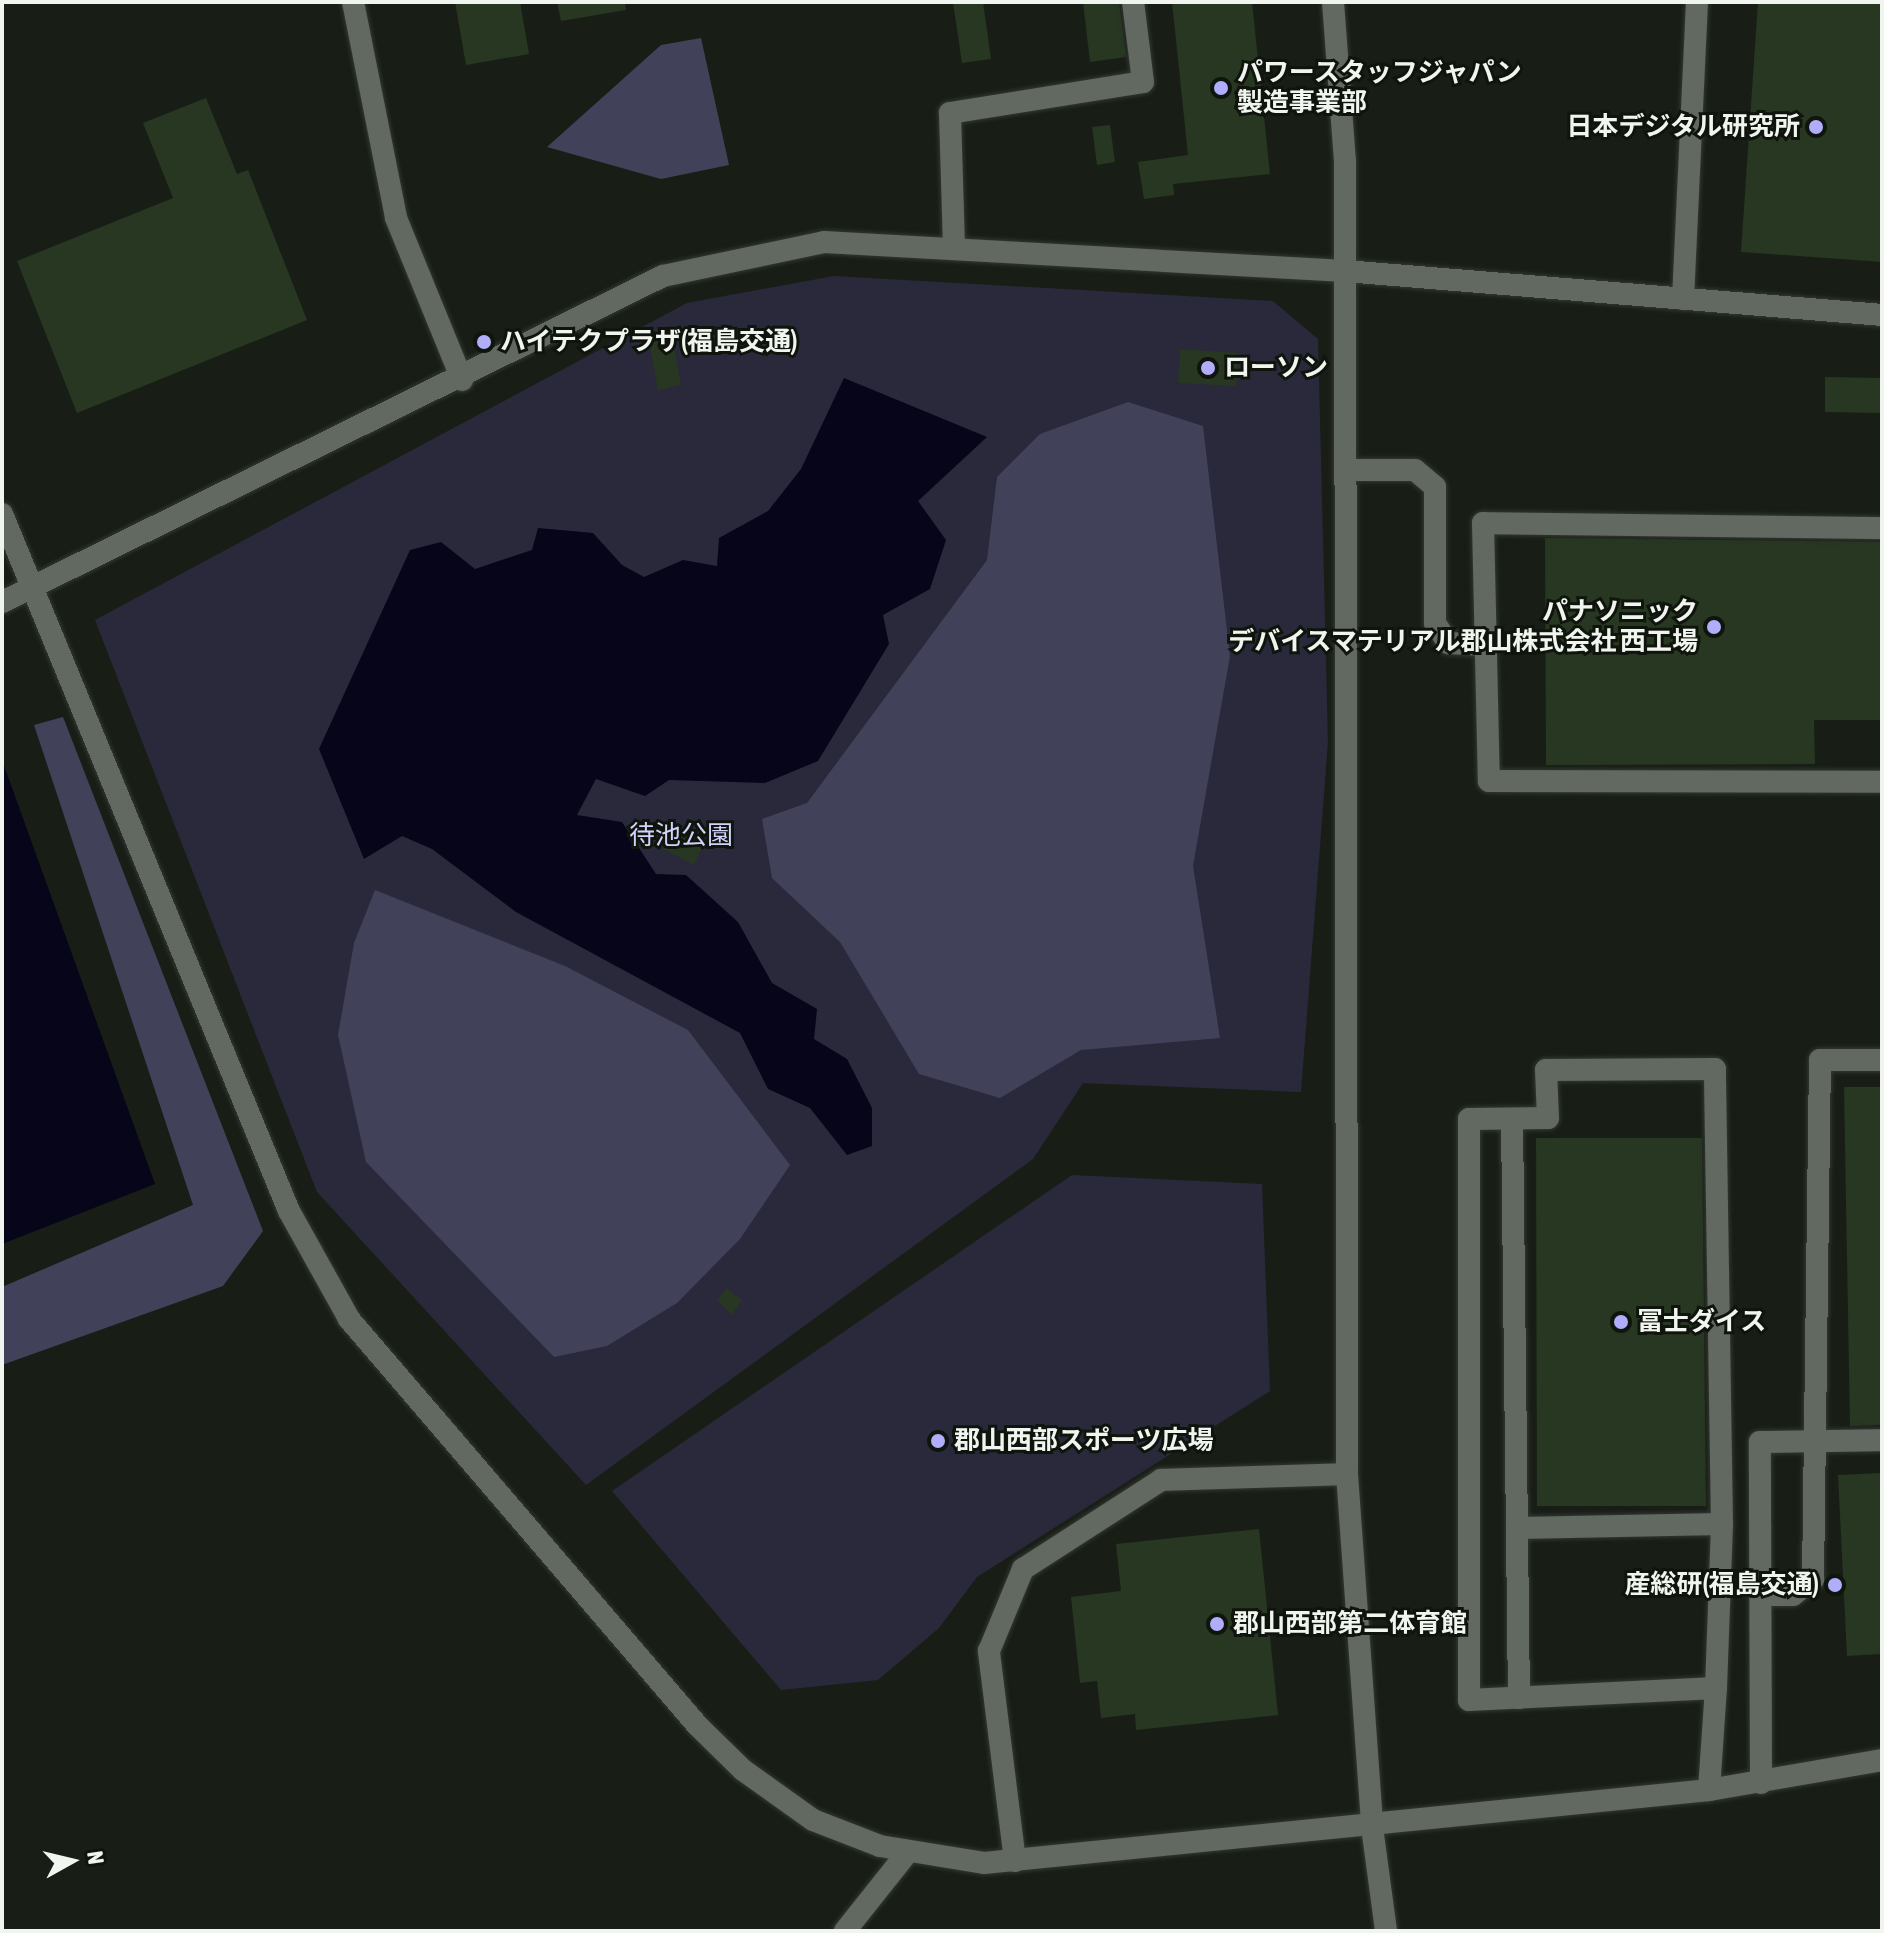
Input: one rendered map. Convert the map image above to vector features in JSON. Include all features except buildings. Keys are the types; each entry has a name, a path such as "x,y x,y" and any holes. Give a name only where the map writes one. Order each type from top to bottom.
{"street":[{"path":"353,2 396,218 462,380"},
{"path":"954,248 950,113 1143,82 1133,2"},
{"path":"1333,2 1345,271 1347,1474 1372,1827 1386,1931"},
{"path":"1683,299 1697,2"},
{"path":"2,602 462,380 663,276 718,261 824,242 1345,271 1882,315"},
{"path":"1346,470 1415,470 1435,487 1435,623 1448,643 1486,645"},
{"path":"2,514 289,1211 349,1319 698,1726 743,1770 813,1820 907,1853 954,1862 1015,1861 1372,1827 1709,1790 1882,1760"},
{"path":"1882,528 1483,523 1489,781 1882,782"},
{"path":"1761,1595 1793,1595 1813,1579 1811,1441 1820,1060 1882,1060"},
{"path":"1709,1790 1716,1688 1722,1524 1715,1069 1546,1070 1548,1118 1469,1119 1469,1700 1716,1688"},
{"path":"1512,1119 1519,1698"},
{"path":"1761,1783 1760,1442 1882,1440"},
{"path":"1015,1861 989,1651 1023,1569 1161,1480 1347,1474"},
{"path":"1517,1528 1722,1524"},
{"path":"845,1931 907,1853"}],"green space":[{"name":"待池公園","path":"834,276 1273,301 1318,339 1328,742 1301,1092 1083,1083 1033,1159 586,1485 317,1192 95,620 687,303"},
{"name":"郡山西部スポーツ広場","path":"1072,1175 1262,1184 1270,1391 977,1577 939,1628 878,1680 781,1690 612,1491"}],"shaded area":[{"path":"701,38 729,165 661,179 547,147 661,45"},
{"path":"844,378 987,437 918,501 946,540 930,589 883,615 889,644 818,761 765,783 669,780 645,796 596,779 577,815 622,822 656,874 686,875 738,922 772,983 817,1009 814,1039 847,1059 872,1108 872,1146 847,1155 810,1108 768,1089 740,1033 516,912 432,849 402,836 364,859 319,749 410,550 441,542 475,569 532,550 538,528 593,533 622,565 644,577 683,560 717,566 719,538 768,511 801,469"},
{"path":"1128,402 1203,426 1230,656 1193,866 1220,1038 1081,1050 1000,1098 919,1074 840,942 772,878 762,819 807,803 987,560 997,477 1040,434"},
{"path":"63,717 263,1231 223,1286 2,1365 2,1287 193,1205 34,725"},
{"path":"2,760 155,1184 2,1244"},
{"path":"375,890 565,966 688,1030 790,1165 740,1239 677,1303 607,1346 554,1357 366,1162 338,1035 354,943"}],"place":[{"name":"パワースタッフジャパン 製造事業部","path":"1221,88"},
{"name":"日本デジタル研究所","path":"1816,127"},
{"name":"ハイテクプラザ(福島交通)","path":"484,342"},
{"name":"ローソン","path":"1208,368"},
{"name":"パナソニック デバイスマテリアル郡山株式会社 西工場","path":"1714,627"},
{"name":"冨士ダイス","path":"1621,1322"},
{"name":"郡山西部スポーツ広場","path":"938,1441"},
{"name":"産総研(福島交通)","path":"1835,1585"},
{"name":"郡山西部第二体育館","path":"1217,1624"}]}
